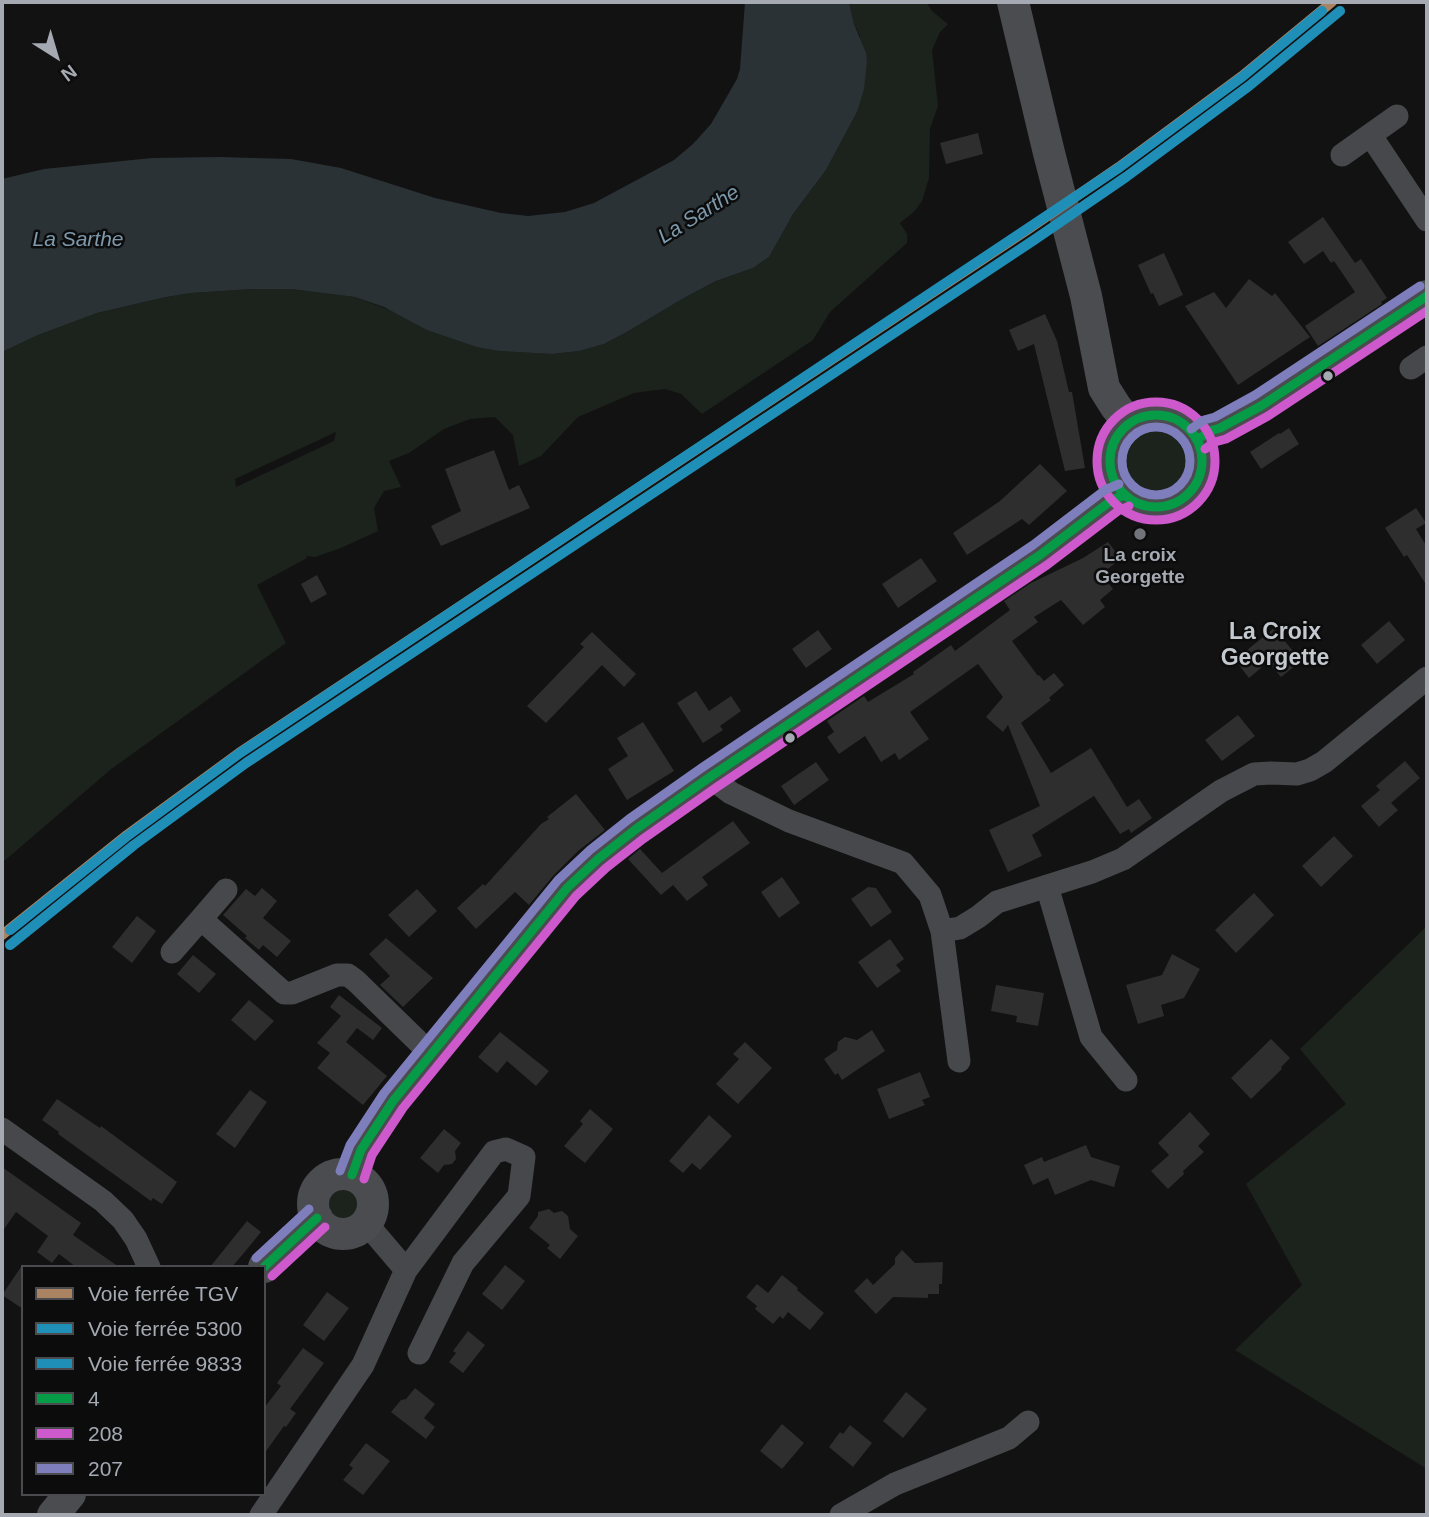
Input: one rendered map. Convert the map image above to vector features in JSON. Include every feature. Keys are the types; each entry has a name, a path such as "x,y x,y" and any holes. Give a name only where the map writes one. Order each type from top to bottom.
{"main road":[{"path":"1013,2 1086,296 1104,388 1129,423"},
{"path":"1198,439 1261,406 1427,296"},
{"path":"1159,414 1188,426 1198,439 1202,467 1198,481 1190,493 1178,502 1150,508 1124,495 1115,484 1109,458 1112,444 1119,432 1129,423 1143,416 1159,414"},
{"path":"352,1175 361,1150 393,1101 568,888 598,859 710,777 1041,555 1112,500 1124,495"},
{"path":"352,1175 368,1187 372,1195 371,1215 366,1223 350,1233 331,1231 317,1218 314,1198 317,1189 333,1176 352,1175"},
{"path":"266,1265 317,1218"},
{"path":"53,1515 68,1496"}],"street":[{"path":"1342,156 1397,116"},
{"path":"1371,136 1427,220"},
{"path":"942,931 960,928 997,902 1092,872 1123,859 1222,792 1254,774 1297,774 1310,770 1324,762 1427,678"},
{"path":"710,777 731,793 789,821 903,863 930,895 942,931 959,1061"},
{"path":"1048,886 1090,1037 1126,1080"},
{"path":"172,952 226,890"},
{"path":"201,919 284,993 292,993 337,975 348,975 431,1054"},
{"path":"2,1129 103,1201 123,1220 136,1239 148,1265"},
{"path":"261,1515 363,1365 406,1270 494,1152 506,1149 524,1157 519,1196 463,1264 419,1353"},
{"path":"366,1223 406,1270"},
{"path":"841,1515 895,1485 1009,1438 1028,1422"}],"shaded area":[{"path":"849,2 926,2 932,11 948,24 940,32 932,50 938,106 930,129 929,178 922,201 915,211 900,223 907,234 907,243 830,312 813,340 702,414 681,394 665,389 634,393 578,417 541,456 519,466 513,435 495,417 470,419 444,429 409,453 389,461 401,487 384,491 374,508 378,531 341,548 315,557 306,556 307,558 257,585 286,643 110,770 2,863 2,352 97,313 191,293 252,289 291,289 355,297 499,351 553,354 604,344 716,281 753,268 769,257 793,214 826,170 857,112 860,36","holes":["336,432 334,441 236,487 235,479"]},
{"path":"1149,423 1163,423 1177,429 1188,440 1194,461 1191,476 1183,488 1163,499 1149,499 1135,493 1124,482 1118,468 1118,454 1124,440 1135,429"},
{"path":"1427,926 1427,1469 1235,1350 1302,1285 1246,1184 1346,1104 1300,1049"},
{"path":"344,1189 355,1194 360,1205 355,1216 344,1221 333,1216 328,1205 333,1194"}],"water":[{"name":"La Sarthe","path":"745,2 849,2 867,61 864,89 857,112 826,170 793,214 769,257 753,268 716,281 604,344 579,351 552,354 499,351 477,347 427,330 384,307 355,297 291,289 252,289 191,293 97,313 2,352 2,179 44,169 152,158 291,159 341,168 435,198 501,213 528,216 565,212 594,203 674,160 711,124 740,69"}],"building":[{"path":"978,133 983,154 946,164 940,143"},
{"path":"1323,217 1355,263 1361,259 1387,298 1318,346 1305,326 1355,292 1334,261 1331,263 1323,251 1304,264 1288,242"},
{"path":"1164,253 1183,295 1159,306 1138,265"},
{"path":"1249,279 1272,296 1275,293 1310,337 1238,385 1185,306 1214,292 1226,308"},
{"path":"1045,314 1057,341 1069,392 1072,392 1085,468 1065,471 1034,344 1018,351 1009,330"},
{"path":"1289,428 1299,444 1261,469 1250,452"},
{"path":"494,450 509,490 519,485 530,508 441,546 431,526 461,511 445,469"},
{"path":"1040,464 1067,491 1029,525 1022,519 967,555 953,533 1000,501"},
{"path":"1416,508 1426,523 1416,529 1427,547 1427,586 1385,528"},
{"path":"1108,542 1121,559 1101,574 1113,589 1100,600 1105,607 1083,625 1061,600 1034,617 1038,622 1012,641 1038,676 1044,681 1054,673 1064,685 1049,698 1051,700 1021,723 1051,773 1091,748 1127,807 1139,799 1152,818 1131,833 1129,829 1120,834 1094,796 1032,835 1042,856 1008,872 989,830 1040,806 1008,725 1003,732 986,717 1003,697 978,664 910,712 929,739 899,760 895,753 881,762 865,736 839,754 827,737 834,732 827,721 864,696 868,702 914,674 913,672 951,645 955,651 1010,610 1004,601 1031,583 1083,558"},
{"path":"921,558 937,581 898,608 882,584"},
{"path":"317,575 327,594 311,603 301,584"},
{"path":"1389,621 1405,640 1377,664 1361,645"},
{"path":"1274,628 1301,661 1281,677 1268,662 1249,678 1235,660"},
{"path":"818,630 832,649 806,668 792,649"},
{"path":"592,632 636,674 624,687 602,665 546,723 527,706 584,647 580,644"},
{"path":"696,691 709,711 731,696 741,711 720,726 723,730 703,743 677,703"},
{"path":"1238,715 1255,736 1222,761 1205,740"},
{"path":"643,722 674,771 627,800 608,769 628,756 617,738"},
{"path":"1405,761 1420,778 1391,803 1398,810 1379,827 1361,806 1380,790 1376,786"},
{"path":"816,762 829,780 794,805 781,786"},
{"path":"576,794 605,830 578,851 529,905 515,892 476,929 457,908 483,884 485,886 541,824 549,819 547,817"},
{"path":"733,821 750,843 702,877 708,885 687,901 673,885 661,895 628,859 640,849 662,873"},
{"path":"1334,836 1353,856 1321,887 1302,866"},
{"path":"782,877 800,903 779,918 761,892"},
{"path":"868,887 876,888 892,912 871,927 851,899"},
{"path":"262,888 277,901 263,918 291,941 277,957 263,945 259,950 223,915 246,889 255,896"},
{"path":"417,889 437,911 409,937 388,915"},
{"path":"1254,893 1274,915 1236,953 1215,930"},
{"path":"137,916 156,931 132,963 112,947"},
{"path":"386,938 433,978 403,1007 380,985 390,976 369,954"},
{"path":"890,939 904,959 896,965 901,971 877,988 858,962"},
{"path":"1172,954 1200,969 1184,998 1161,1005 1164,1016 1138,1024 1126,985 1162,975"},
{"path":"193,955 216,974 199,993 177,974"},
{"path":"996,985 1044,993 1038,1026 1016,1022 1017,1016 991,1011"},
{"path":"339,995 382,1028 373,1040 357,1028 346,1042 387,1076 363,1105 317,1068 330,1053 317,1043 341,1016 330,1007"},
{"path":"249,1000 274,1021 255,1041 231,1020"},
{"path":"872,1030 885,1051 842,1080 824,1059 837,1050 838,1042 845,1037 857,1040"},
{"path":"500,1032 549,1071 536,1086 507,1061 497,1073 478,1057"},
{"path":"1271,1039 1290,1058 1251,1099 1231,1078"},
{"path":"745,1042 772,1068 738,1104 716,1084 739,1059 733,1054"},
{"path":"920,1072 930,1097 922,1100 925,1105 889,1119 877,1089"},
{"path":"250,1090 267,1102 235,1148 216,1134"},
{"path":"57,1099 100,1128 101,1126 177,1182 162,1204 153,1198 151,1201 42,1120"},
{"path":"590,1109 613,1129 585,1163 564,1146 583,1124 580,1121"},
{"path":"1190,1112 1210,1134 1198,1146 1204,1152 1168,1189 1151,1171 1169,1155 1158,1143"},
{"path":"709,1115 732,1136 700,1170 692,1163 683,1173 669,1161"},
{"path":"444,1129 461,1143 455,1151 456,1159 452,1164 444,1165 438,1173 420,1158"},
{"path":"1086,1145 1091,1157 1120,1166 1114,1187 1091,1180 1055,1195 1048,1178 1033,1185 1024,1165 1042,1157 1044,1162"},
{"path":"2,1167 81,1223 73,1235 116,1265 73,1265 59,1254 52,1263 37,1252 48,1236 16,1212 2,1232"},
{"path":"549,1209 554,1213 562,1211 568,1216 570,1229 578,1236 560,1259 547,1248 550,1245 529,1228 538,1212"},
{"path":"247,1221 261,1232 234,1265 212,1265"},
{"path":"902,1250 915,1263 943,1262 939,1294 928,1294 928,1298 893,1297 876,1314 854,1291 867,1278 873,1285 895,1264 895,1258"},
{"path":"505,1265 525,1281 502,1310 482,1294"},
{"path":"21,1267 21,1308 2,1295"},
{"path":"782,1275 824,1313 810,1330 788,1312 783,1319 780,1316 773,1324 755,1309 757,1306 746,1297 757,1284 768,1293"},
{"path":"327,1292 349,1308 324,1341 303,1325"},
{"path":"468,1331 485,1345 463,1373 449,1362 456,1353 453,1351"},
{"path":"303,1348 324,1363 290,1409 296,1413 266,1451 266,1405 281,1386 277,1383"},
{"path":"415,1388 435,1404 424,1418 435,1427 426,1439 391,1412"},
{"path":"906,1392 927,1409 903,1438 883,1421"},
{"path":"782,1424 804,1443 782,1469 760,1451"},
{"path":"850,1425 872,1443 853,1467 829,1447 840,1432 843,1434"},
{"path":"366,1443 390,1461 363,1495 343,1480 353,1468 349,1465"}],"rail line":[{"name":"TGV","path":"2,935 127,835 239,753 1119,167 1242,76 1332,2"},
{"name":"9833","path":"10,930 126,837 240,753 1120,167 1242,77 1322,11"},
{"name":"5300","path":"10,945 134,845 246,763 1126,177 1249,86 1340,11"}],"transit line":[{"name":"207","path":"1191,429 1255,395 1420,286"},
{"name":"4","path":"1198,439 1261,406 1427,296"},
{"name":"208","path":"1205,449 1268,416 1427,311"},
{"name":"208","path":"1156,402 1178,407 1198,419 1210,439 1215,461 1210,483 1198,503 1178,515 1156,520 1134,515 1114,503 1102,483 1097,461 1102,439 1114,419 1134,407 1156,402"},
{"name":"4","path":"1147,415 1165,415 1182,422 1195,435 1202,452 1202,461 1202,470 1195,487 1182,500 1165,507 1147,507 1130,500 1117,487 1110,470 1110,452 1117,435 1130,422 1147,415"},
{"name":"207","path":"1156,427 1169,429 1180,437 1188,448 1190,461 1188,474 1180,485 1169,493 1156,495 1143,493 1132,485 1124,474 1122,461 1124,448 1132,437 1143,429 1156,427"},
{"name":"207","path":"340,1171 350,1145 384,1093 558,880 590,850 703,767 1033,545 1105,490 1119,484"},
{"name":"4","path":"352,1175 361,1150 393,1101 567,888 598,859 710,777 1040,555 1112,500 1124,495"},
{"name":"208","path":"364,1179 372,1155 403,1108 576,896 606,868 717,787 1047,565 1118,511 1129,506"},
{"name":"207","path":"256,1258 309,1209"},
{"name":"4","path":"266,1265 317,1218"},
{"name":"208","path":"272,1276 325,1227"}],"place":[{"name":"La croix Georgette","path":"1140,534"}],"district":[{"name":"La Croix Georgette","path":"1275,646"}]}
